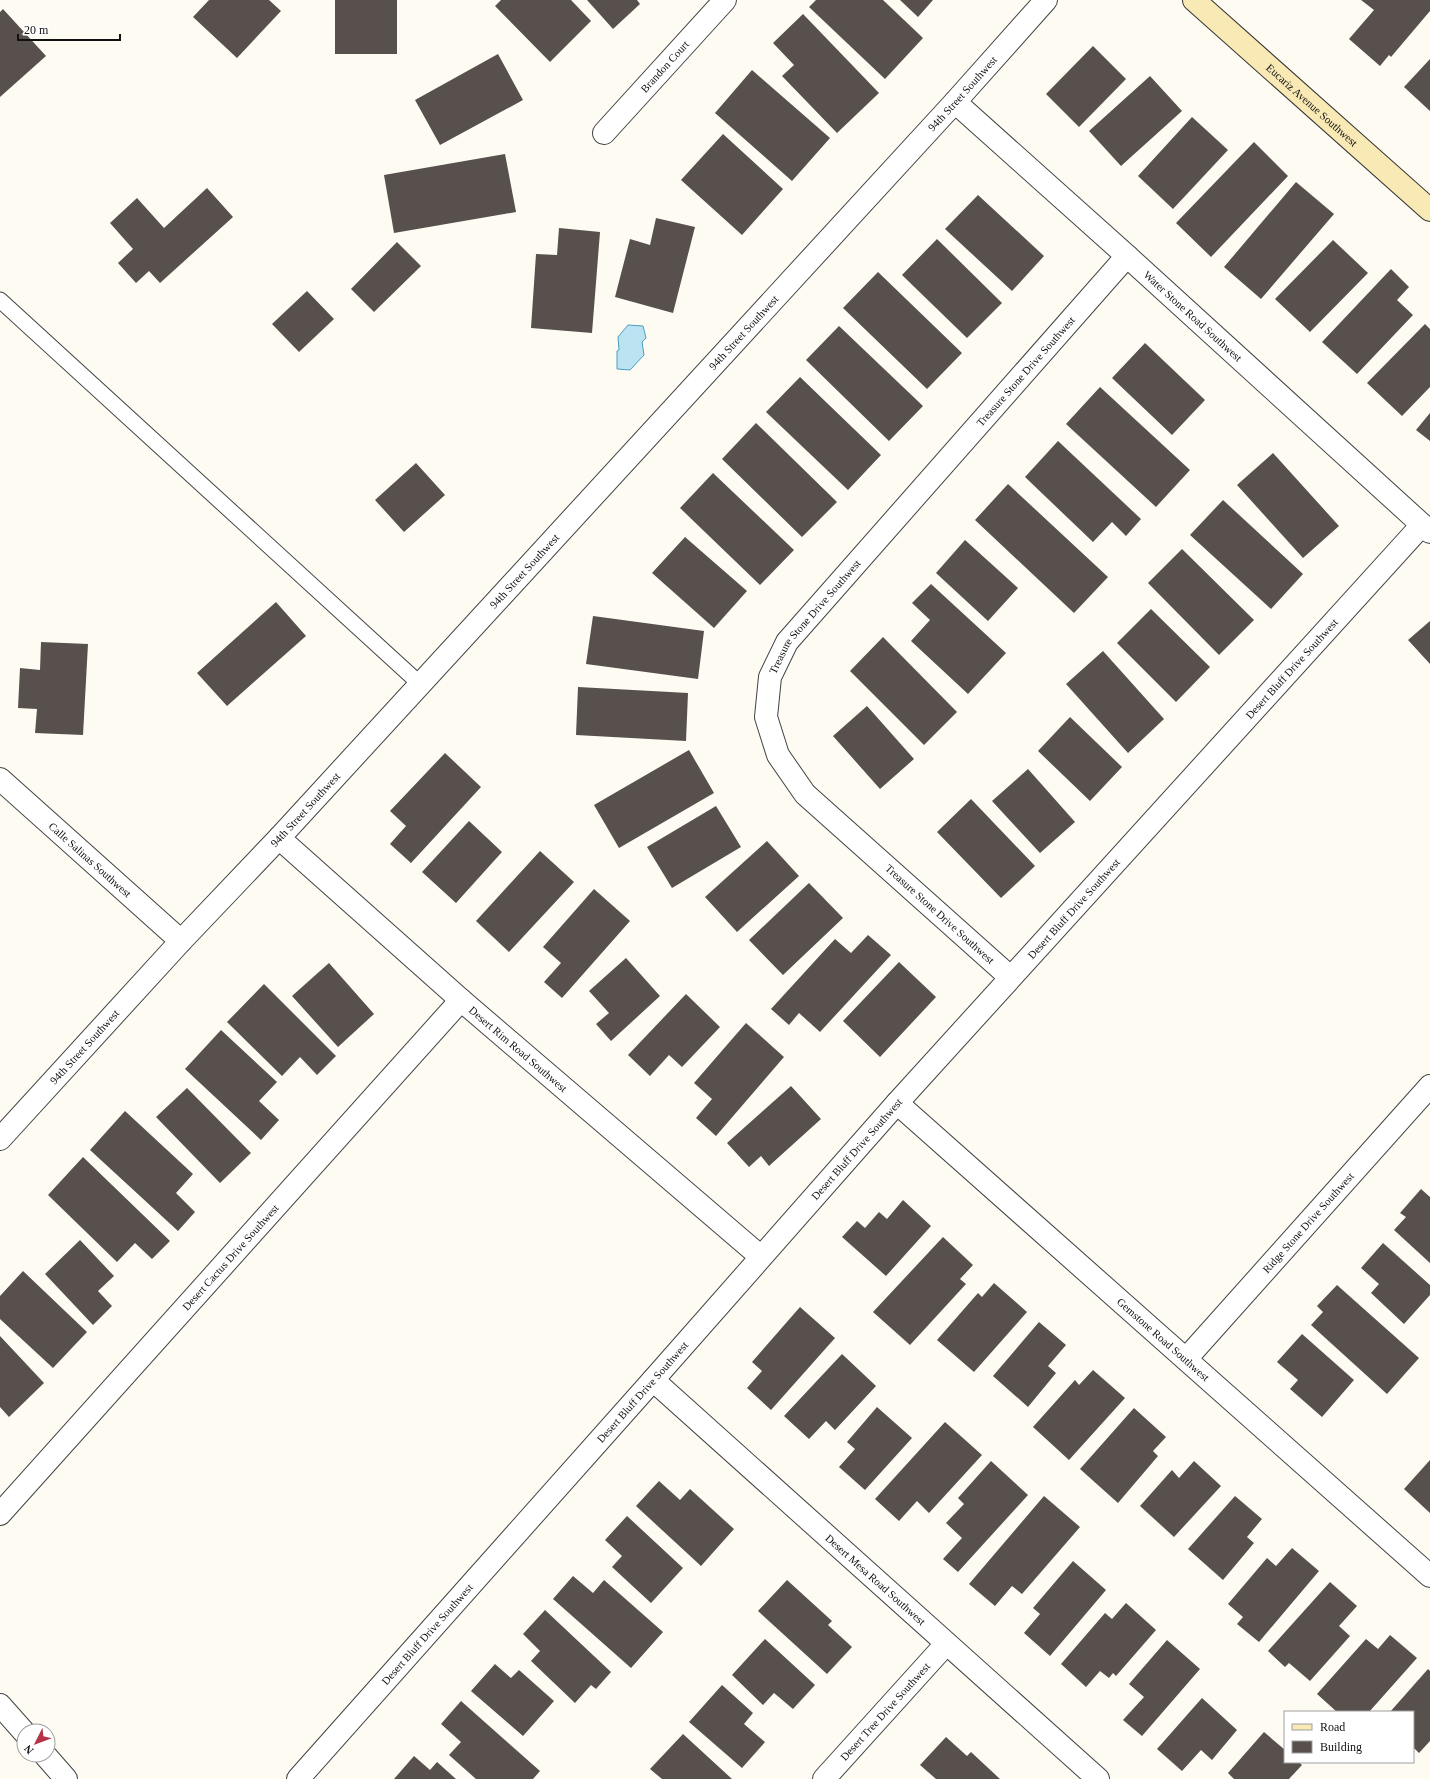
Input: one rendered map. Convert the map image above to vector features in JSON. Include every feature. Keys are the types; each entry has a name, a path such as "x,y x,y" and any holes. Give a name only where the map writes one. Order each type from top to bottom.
{"street":[{"name":"Brandon Court","path":"604,133 725,0"},
{"name":"94th Street Southwest","path":"0,1140 181,941 279,838 955,102 1046,0"},
{"name":"Eucariz Avenue Southwest","path":"1194,0 1430,210"},
{"name":"Water Stone Road Southwest","path":"955,102 1426,528"},
{"name":"Treasure Stone Drive Southwest","path":"1010,977 805,794 778,755 766,716 770,677 787,642 1127,256"},
{"name":"Desert Bluff Drive Southwest","path":"298,1779 1010,977 1426,528"},
{"name":"Calle Salinas Southwest","path":"0,779 181,941"},
{"name":"Desert Rim Road Southwest","path":"279,838 461,1000 761,1257"},
{"name":"Desert Cactus Drive Southwest","path":"0,1514 461,1000"},
{"name":"Ridge Stone Drive Southwest","path":"1186,1359 1430,1086"},
{"name":"Gemstone Road Southwest","path":"897,1103 1430,1576"},
{"name":"Desert Mesa Road Southwest","path":"653,1380 1098,1779"},
{"name":"Desert Tree Drive Southwest","path":"824,1779 946,1644"},
{"path":"0,1705 16,1723"},
{"path":"52,1763 66,1779"}],"lane":[{"path":"0,300 420,684"}],"water":[{"path":"628,325 643,326 646,338 642,342 644,355 630,370 617,369 617,351 619,350 618,337"}],"building":[{"path":"209,0 269,0 281,11 237,58 193,17"},
{"path":"335,0 397,0 397,54 335,54"},
{"path":"501,0 571,0 591,21 550,62 495,6"},
{"path":"587,0 637,0 640,4 613,29"},
{"path":"816,0 883,0 923,38 885,79 809,7"},
{"path":"900,0 933,0 918,17"},
{"path":"1361,0 1430,0 1430,11 1391,57 1389,55 1380,66 1349,39 1374,10"},
{"path":"3,9 46,56 0,97 0,12"},
{"path":"803,14 879,93 837,133 782,76 794,65 773,43"},
{"path":"1093,46 1126,79 1079,127 1046,94"},
{"path":"498,54 523,100 440,145 415,100"},
{"path":"1430,59 1430,111 1404,87"},
{"path":"752,70 830,138 792,181 715,113"},
{"path":"1150,76 1182,111 1121,166 1089,131"},
{"path":"1192,117 1228,150 1173,209 1138,176"},
{"path":"723,134 783,189 742,235 681,180"},
{"path":"1254,142 1288,176 1211,257 1176,223"},
{"path":"505,154 516,212 394,233 384,175"},
{"path":"1296,182 1334,214 1261,299 1224,267"},
{"path":"207,188 233,217 160,283 149,271 136,283 118,263 133,249 110,223 137,198 164,228"},
{"path":"978,195 1044,256 1012,291 945,229"},
{"path":"656,218 695,227 673,313 615,297 630,239 650,245"},
{"path":"559,228 600,232 592,333 531,328 536,254 557,255"},
{"path":"937,239 1002,303 967,338 902,275"},
{"path":"1333,240 1368,273 1310,332 1275,299"},
{"path":"397,242 421,266 374,312 351,289"},
{"path":"1391,269 1409,287 1397,300 1413,315 1357,374 1322,342"},
{"path":"878,272 962,353 927,389 843,308"},
{"path":"307,291 334,319 299,352 272,324"},
{"path":"1425,324 1430,329 1430,387 1402,416 1367,383"},
{"path":"839,326 923,406 889,441 806,360"},
{"path":"1145,343 1205,400 1172,435 1112,378"},
{"path":"800,377 881,455 848,490 766,412"},
{"path":"1100,387 1190,470 1156,507 1066,424"},
{"path":"1430,413 1430,441 1416,430"},
{"path":"756,423 837,502 802,537 722,459"},
{"path":"1058,441 1141,519 1126,536 1112,522 1093,542 1025,477"},
{"path":"1273,453 1339,526 1303,558 1237,485"},
{"path":"416,463 445,495 404,532 375,500"},
{"path":"713,473 794,550 760,585 680,508"},
{"path":"1008,484 1108,577 1074,613 975,520"},
{"path":"1223,500 1303,574 1271,609 1190,535"},
{"path":"685,537 747,591 714,628 652,573"},
{"path":"965,540 1018,588 988,621 936,573"},
{"path":"1182,549 1254,620 1219,655 1148,583"},
{"path":"931,584 1006,653 968,694 911,641 930,620 912,603"},
{"path":"276,602 306,636 227,706 197,673"},
{"path":"1151,609 1210,667 1176,702 1117,643"},
{"path":"593,616 704,631 698,679 586,664"},
{"path":"1430,621 1430,664 1408,640"},
{"path":"883,637 957,712 924,745 850,671"},
{"path":"41,642 88,644 83,735 35,733 37,709 18,708 20,668 40,670"},
{"path":"1103,651 1164,719 1128,753 1066,684"},
{"path":"578,687 688,693 686,741 576,735"},
{"path":"867,706 914,759 880,789 833,736"},
{"path":"1070,717 1122,767 1090,801 1038,751"},
{"path":"689,750 714,793 619,848 594,805"},
{"path":"445,753 481,787 411,863 390,844 406,826 390,811"},
{"path":"1028,769 1075,822 1040,853 992,801"},
{"path":"971,799 1035,866 1001,898 937,832"},
{"path":"716,806 741,847 672,888 647,847"},
{"path":"469,821 502,852 456,903 422,872"},
{"path":"767,841 799,876 737,932 705,897"},
{"path":"540,851 574,882 509,952 476,921"},
{"path":"809,883 843,918 783,975 749,940"},
{"path":"594,889 630,921 562,998 544,982 561,963 543,947"},
{"path":"868,935 891,955 820,1032 799,1013 789,1025 771,1009 835,939 851,953"},
{"path":"626,958 660,996 611,1041 596,1024 609,1013 589,991"},
{"path":"899,962 936,997 880,1057 843,1021"},
{"path":"329,963 374,1014 338,1047 292,996"},
{"path":"264,984 336,1056 317,1075 300,1057 282,1076 227,1022"},
{"path":"686,994 720,1027 682,1067 669,1055 650,1076 628,1055"},
{"path":"746,1023 784,1057 716,1136 696,1118 712,1099 694,1083"},
{"path":"221,1030 277,1082 259,1101 279,1120 261,1140 185,1069"},
{"path":"791,1086 821,1119 769,1166 761,1156 749,1167 727,1143"},
{"path":"187,1088 251,1153 220,1183 156,1117"},
{"path":"125,1111 193,1174 176,1193 195,1212 178,1231 90,1150"},
{"path":"83,1157 170,1241 152,1259 135,1243 117,1262 48,1195"},
{"path":"1421,1189 1430,1197 1430,1263 1394,1230 1406,1217 1400,1213"},
{"path":"903,1200 931,1226 886,1276 842,1237 857,1221 865,1228 879,1212 887,1219"},
{"path":"943,1237 973,1265 960,1279 966,1284 910,1345 873,1312"},
{"path":"80,1240 114,1276 98,1291 112,1306 93,1325 45,1274"},
{"path":"1383,1243 1430,1285 1430,1295 1404,1324 1371,1293 1379,1284 1361,1268"},
{"path":"23,1271 87,1332 53,1368 0,1319 0,1296"},
{"path":"994,1283 1027,1312 974,1372 937,1340 978,1293 982,1297"},
{"path":"1337,1285 1419,1358 1387,1394 1311,1325 1323,1312 1317,1306"},
{"path":"800,1307 835,1338 771,1410 747,1388 762,1371 752,1362"},
{"path":"1039,1322 1066,1345 1048,1366 1056,1373 1028,1407 993,1376"},
{"path":"1302,1334 1354,1380 1322,1417 1290,1389 1298,1380 1277,1362"},
{"path":"0,1336 44,1383 9,1417 0,1407"},
{"path":"842,1354 876,1386 835,1430 826,1421 809,1439 784,1416"},
{"path":"1093,1370 1125,1398 1069,1460 1033,1427 1075,1380 1079,1385"},
{"path":"877,1407 912,1438 865,1490 839,1467 855,1449 847,1442"},
{"path":"1134,1408 1166,1437 1153,1451 1158,1456 1118,1503 1080,1469"},
{"path":"945,1422 982,1455 929,1513 917,1501 899,1521 875,1499"},
{"path":"1430,1460 1430,1513 1404,1489"},
{"path":"991,1461 1028,1495 958,1572 943,1559 962,1538 946,1523 964,1504 958,1498"},
{"path":"1194,1461 1221,1486 1174,1537 1140,1506 1172,1470 1179,1478"},
{"path":"659,1481 680,1500 690,1489 734,1529 701,1566 636,1506"},
{"path":"1044,1496 1080,1527 1022,1594 1012,1586 995,1606 969,1584"},
{"path":"1235,1496 1262,1519 1247,1537 1254,1543 1223,1580 1188,1549"},
{"path":"627,1516 683,1568 651,1603 612,1567 622,1556 605,1540"},
{"path":"1292,1548 1319,1571 1259,1642 1237,1624 1243,1617 1228,1604 1267,1558 1276,1566"},
{"path":"1073,1561 1106,1590 1050,1656 1024,1633 1040,1614 1033,1608"},
{"path":"573,1576 593,1593 604,1580 663,1632 631,1668 553,1599"},
{"path":"787,1580 832,1621 828,1625 852,1647 827,1674 758,1611"},
{"path":"1330,1582 1357,1606 1339,1626 1350,1636 1310,1681 1289,1663 1285,1667 1268,1651"},
{"path":"1126,1603 1156,1630 1116,1676 1113,1673 1109,1678 1100,1671 1086,1687 1061,1664 1105,1613 1112,1619"},
{"path":"545,1610 611,1672 596,1689 591,1685 575,1703 531,1661 540,1651 523,1634"},
{"path":"1390,1635 1417,1658 1370,1711 1336,1711 1317,1694 1366,1639 1378,1649"},
{"path":"765,1639 815,1685 793,1709 774,1693 763,1705 732,1675"},
{"path":"1167,1640 1200,1669 1142,1736 1123,1720 1144,1697 1129,1684"},
{"path":"495,1664 511,1678 519,1670 554,1701 523,1736 471,1691"},
{"path":"1428,1669 1430,1671 1430,1741 1419,1753 1414,1748 1414,1711 1391,1711"},
{"path":"722,1685 753,1713 744,1724 765,1742 742,1768 689,1722"},
{"path":"1202,1698 1237,1730 1212,1760 1201,1750 1182,1771 1157,1749"},
{"path":"461,1701 540,1771 533,1779 476,1779 449,1755 461,1742 441,1724"},
{"path":"1264,1732 1284,1749 1284,1763 1300,1763 1302,1765 1289,1779 1234,1779 1228,1773"},
{"path":"683,1734 732,1779 662,1779 650,1769"},
{"path":"946,1737 967,1756 971,1752 1000,1779 936,1779 920,1765"},
{"path":"414,1756 430,1770 437,1762 456,1779 394,1779"}]}
